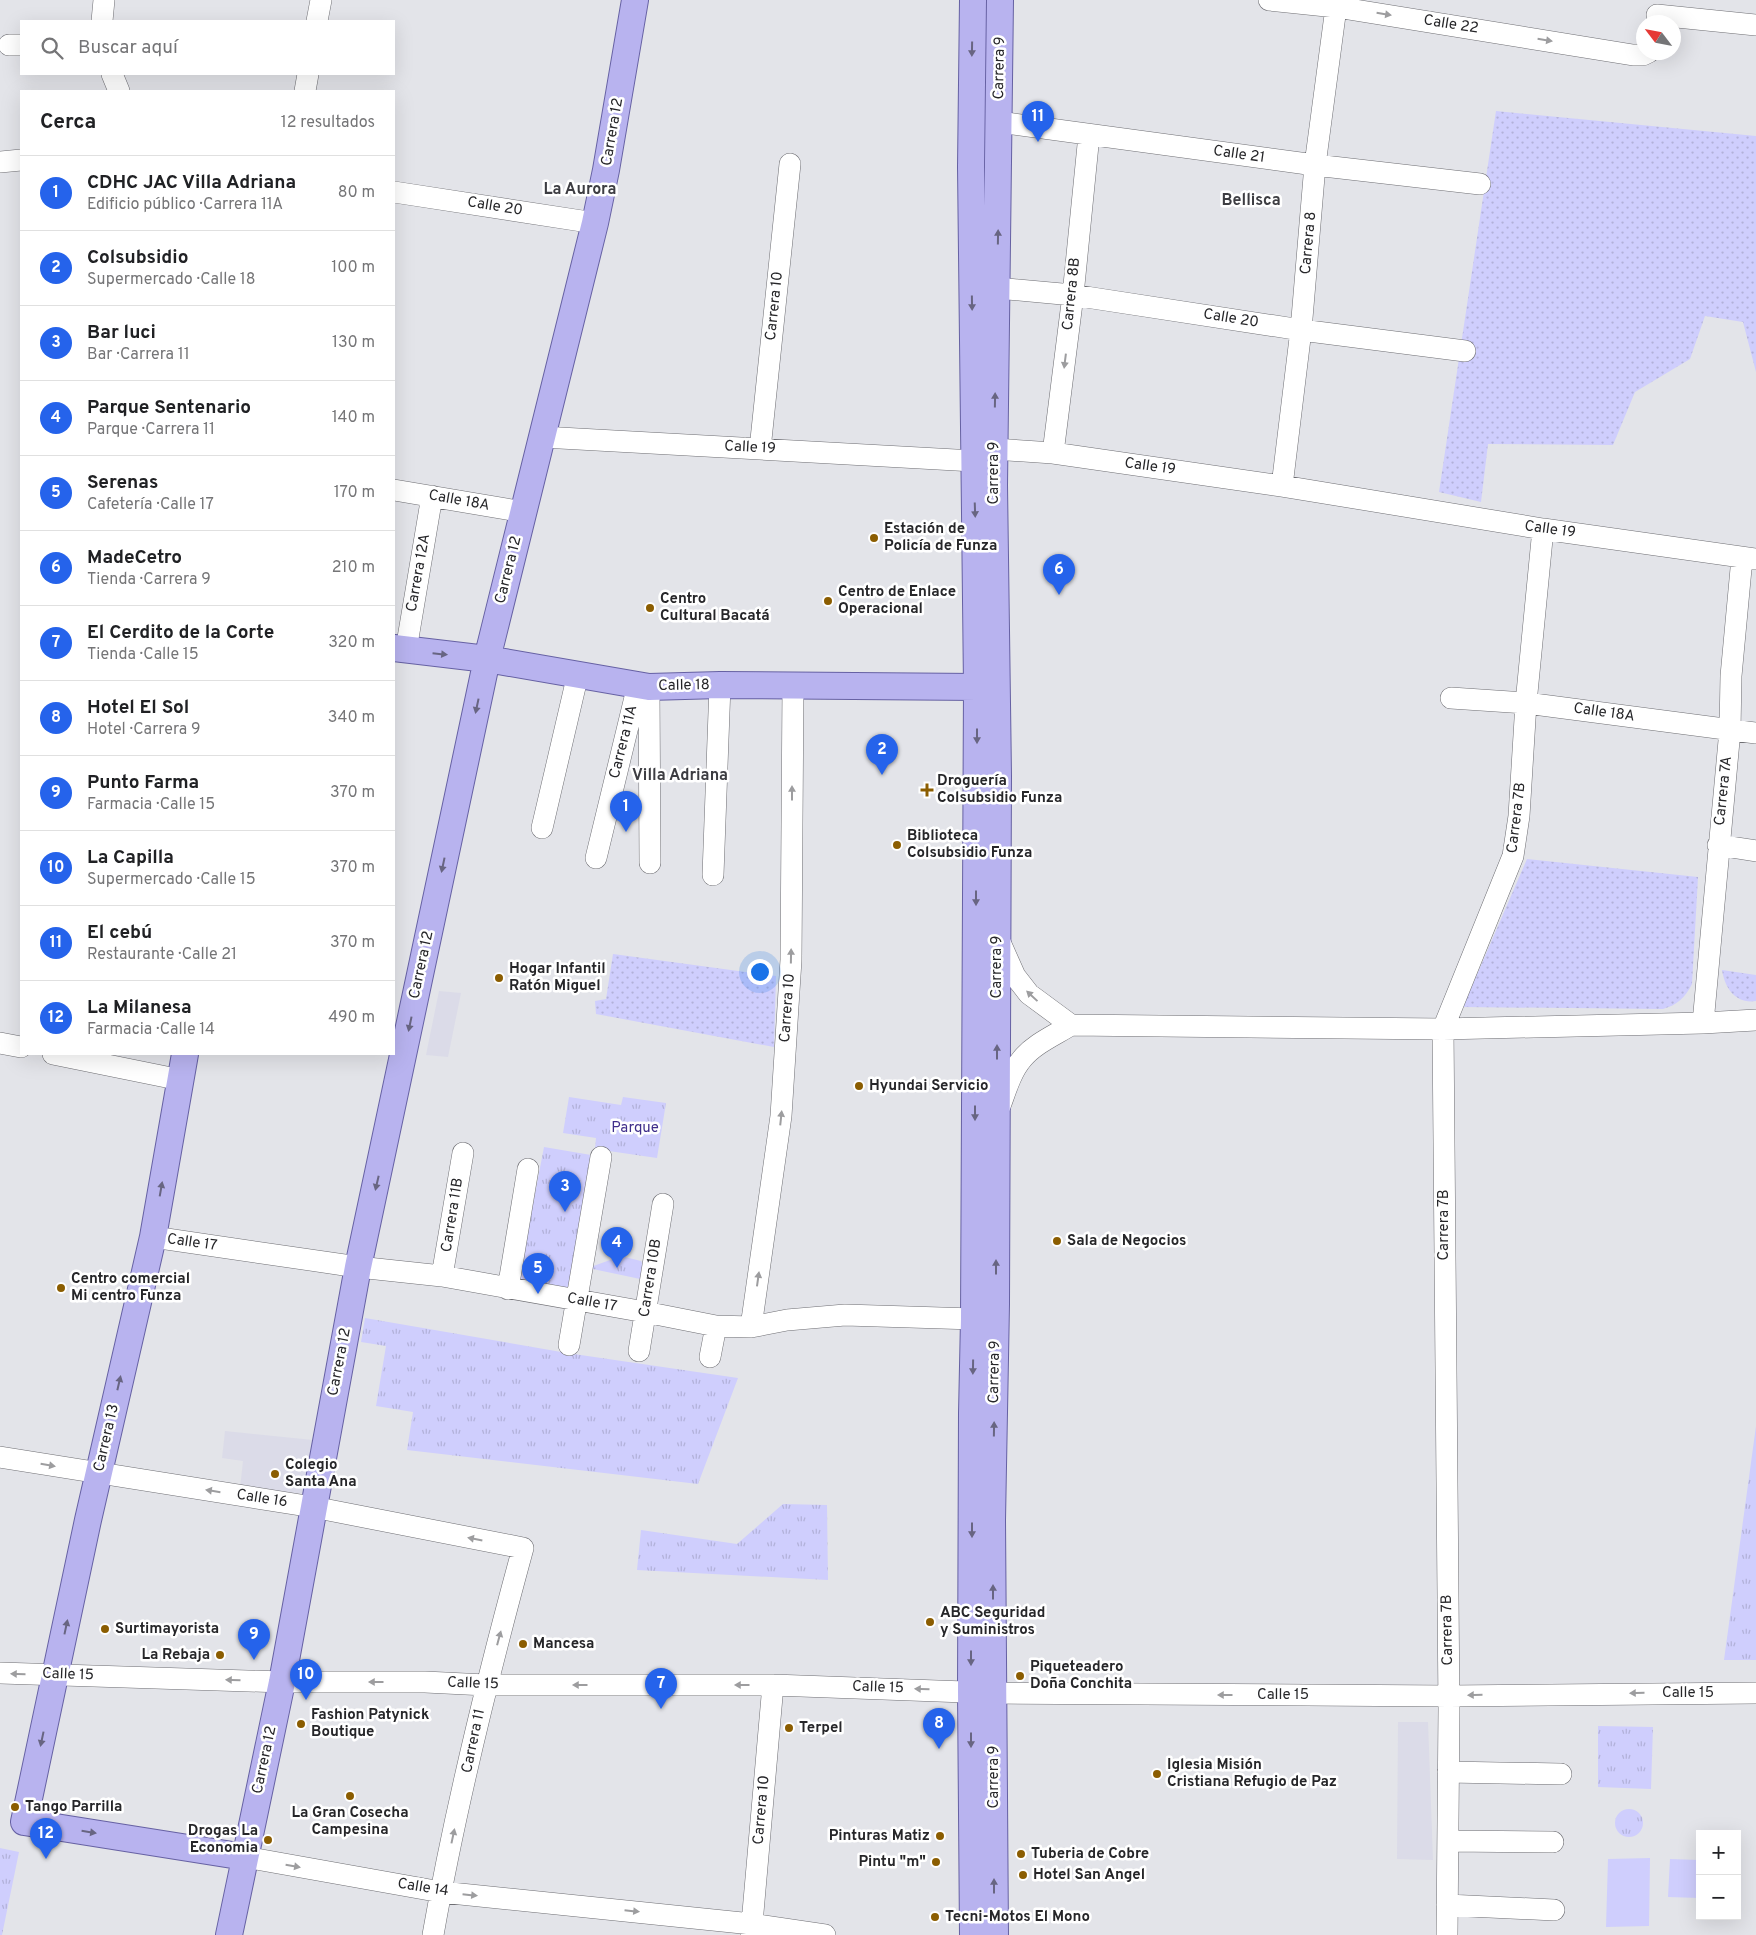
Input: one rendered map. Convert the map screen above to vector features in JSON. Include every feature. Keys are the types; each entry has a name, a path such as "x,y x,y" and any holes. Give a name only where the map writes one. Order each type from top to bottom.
{"main road":[{"name":"Carrera 12","path":"229,1935 282,1682 358,1267 487,659 595,223 609,153 634,0"},
{"name":"Carrera 9","path":"973,0 971,167 998,776 997,1113 992,1520 982,1692 973,1935"},
{"name":"Carrera 9","path":"995,1935 982,1692 972,1412 977,687 984,455 997,288 1000,0"},
{"name":"Calle 18","path":"400,649 487,659 644,686 977,687"},
{"name":"Carrera 13","path":"24,1822 99,1474 153,1237 185,1055"},
{"name":"Calle 14","path":"24,1822 245,1857"}],"street":[{"path":"102,20 104,0"},
{"path":"317,20 321,0"},
{"name":"Calle 22","path":"1269,0 1336,3 1636,53"},
{"name":"Carrera 8","path":"1282,486 1301,330 1315,165 1336,3"},
{"path":"1657,13 1756,24"},
{"path":"112,75 119,90"},
{"path":"305,90 308,75"},
{"name":"Calle 21","path":"999,122 1315,165 1480,184"},
{"name":"Carrera 8B","path":"1053,453 1073,295 1090,134"},
{"path":"0,162 20,160"},
{"name":"Carrera 10","path":"760,449 790,164"},
{"name":"Calle 20","path":"395,192 595,223"},
{"name":"Calle 20","path":"997,288 1073,295 1301,330 1465,351"},
{"name":"Calle 19","path":"542,437 760,449 984,455 1053,453 1282,486 1543,529 1749,558"},
{"name":"Calle 18A","path":"395,490 524,512"},
{"name":"Carrera 12A","path":"400,649 432,496"},
{"name":"Carrera 7B","path":"1447,1935 1449,1696 1443,1029 1513,856 1519,816 1526,703 1543,529"},
{"name":"Carrera 7A","path":"1703,1023 1730,730 1731,676 1749,558"},
{"path":"542,828 578,674"},
{"path":"713,875 720,685"},
{"path":"644,686 650,863"},
{"name":"Carrera 11A","path":"596,858 644,686"},
{"name":"Carrera 10","path":"752,1327 781,1116 792,960 793,687"},
{"name":"Calle 18A","path":"1451,698 1526,703 1756,733"},
{"path":"1718,845 1756,851"},
{"path":"998,937 1015,976 1029,994 1071,1025"},
{"path":"997,1113 1011,1078 1022,1059 1036,1046 1071,1025 1443,1029 1756,1020"},
{"path":"0,1043 20,1047"},
{"path":"58,1055 181,1080"},
{"name":"Carrera 11B","path":"442,1276 463,1153"},
{"path":"570,1345 601,1157"},
{"path":"508,1289 528,1169"},
{"name":"Carrera 10B","path":"639,1351 663,1204"},
{"name":"Calle 17","path":"153,1237 358,1267 442,1276 716,1326 752,1327 786,1320 845,1315 974,1319"},
{"path":"710,1357 716,1326"},
{"name":"Calle 16","path":"0,1457 314,1507 523,1548"},
{"name":"Carrera 11","path":"434,1935 441,1892 486,1685 523,1548"},
{"name":"Calle 15","path":"0,1673 282,1682 425,1682 486,1685 773,1685 982,1692 1449,1696 1756,1693"},
{"name":"Carrera 10","path":"752,1929 773,1685"},
{"path":"1448,1772 1561,1774"},
{"path":"1448,1841 1553,1842"},
{"name":"Calle 14","path":"245,1857 441,1892 752,1929 826,1935"},
{"path":"1447,1905 1554,1910"}],"shaded area":[{"path":"439,991 461,993 448,1057 426,1055"},
{"name":"Colegio Santa Ana","path":"225,1431 313,1440 307,1494 240,1488 243,1461 222,1458"},
{"path":"1398,1722 1428,1722 1433,1860 1397,1859"}],"green space":[{"path":"1496,111 1756,136 1756,372 1743,322 1705,316 1690,359 1635,392 1613,445 1488,444 1481,502 1439,492"},
{"path":"1527,859 1698,877 1692,984 1683,997 1676,1003 1663,1009 1463,1007"},
{"path":"613,954 776,976 774,1047 596,1014 595,1001 606,999"},
{"path":"1722,970 1756,975 1756,1001 1737,998 1729,989"},
{"name":"Parque","path":"569,1097 621,1105 623,1097 666,1103 657,1158 595,1149 596,1138 563,1133"},
{"path":"544,1147 597,1156 570,1290 518,1282"},
{"path":"621,1256 641,1261 644,1267 645,1280 588,1268"},
{"path":"365,1318 567,1353 738,1378 698,1484 407,1450 413,1412 376,1406 386,1346 361,1342"},
{"path":"1756,1426 1756,1660 1724,1660"},
{"path":"783,1504 827,1505 828,1580 637,1570 641,1530 737,1544"},
{"path":"1598,1726 1653,1727 1651,1789 1598,1787"},
{"path":"1629,1809 1639,1813 1643,1823 1639,1833 1629,1837 1619,1833 1615,1823 1619,1813"},
{"path":"0,1848 19,1852 2,1935 0,1935"},
{"path":"1650,1858 1649,1926 1606,1927 1608,1859"},
{"path":"1670,1859 1696,1860 1696,1898 1668,1897"}],"place":[{"name":"El cebú","path":"1038,142"},
{"name":"Estación de Policía de Funza","path":"874,538"},
{"name":"MadeCetro","path":"1059,595"},
{"name":"Centro de Enlace Operacional","path":"828,601"},
{"name":"Centro Cultural Bacatá","path":"650,608"},
{"name":"Colsubsidio","path":"882,775"},
{"name":"Droguería Colsubsidio Funza","path":"927,790"},
{"name":"CDHC JAC Villa Adriana","path":"626,832"},
{"name":"Biblioteca Colsubsidio Funza","path":"897,845"},
{"name":"Hogar Infantil Ratón Miguel","path":"499,978"},
{"name":"Hyundai Servicio","path":"859,1086"},
{"name":"Bar luci","path":"565,1212"},
{"name":"Sala de Negocios","path":"1057,1241"},
{"name":"Parque Sentenario","path":"617,1268"},
{"name":"Centro comercial Mi centro Funza","path":"61,1288"},
{"name":"Serenas","path":"538,1294"},
{"name":"Colegio Santa Ana","path":"275,1474"},
{"name":"ABC Seguridad y Suministros","path":"930,1622"},
{"name":"Surtimayorista","path":"105,1629"},
{"name":"Mancesa","path":"523,1644"},
{"name":"La Rebaja","path":"220,1655"},
{"name":"Punto Farma","path":"254,1660"},
{"name":"Piqueteadero Doña Conchita","path":"1020,1676"},
{"name":"La Capilla","path":"306,1700"},
{"name":"El Cerdito de la Corte","path":"661,1709"},
{"name":"Fashion Patynick Boutique","path":"301,1724"},
{"name":"Terpel","path":"789,1728"},
{"name":"Hotel El Sol","path":"939,1749"},
{"name":"Iglesia Misión Cristiana Refugio de Paz","path":"1157,1774"},
{"name":"La Gran Cosecha Campesina","path":"350,1796"},
{"name":"Tango Parrilla","path":"15,1807"},
{"name":"Pinturas Matiz","path":"940,1836"},
{"name":"Drogas La Economia","path":"268,1840"},
{"name":"Tuberia de Cobre","path":"1021,1854"},
{"name":"La Milanesa","path":"46,1859"},
{"name":"Pintu \"m\"","path":"936,1862"},
{"name":"Hotel San Angel","path":"1023,1875"},
{"name":"Tecni-Motos El Mono","path":"935,1917"}],"district":[{"name":"La Aurora","path":"580,190"},
{"name":"Bellisca","path":"1251,201"},
{"name":"Villa Adriana","path":"680,776"}]}
